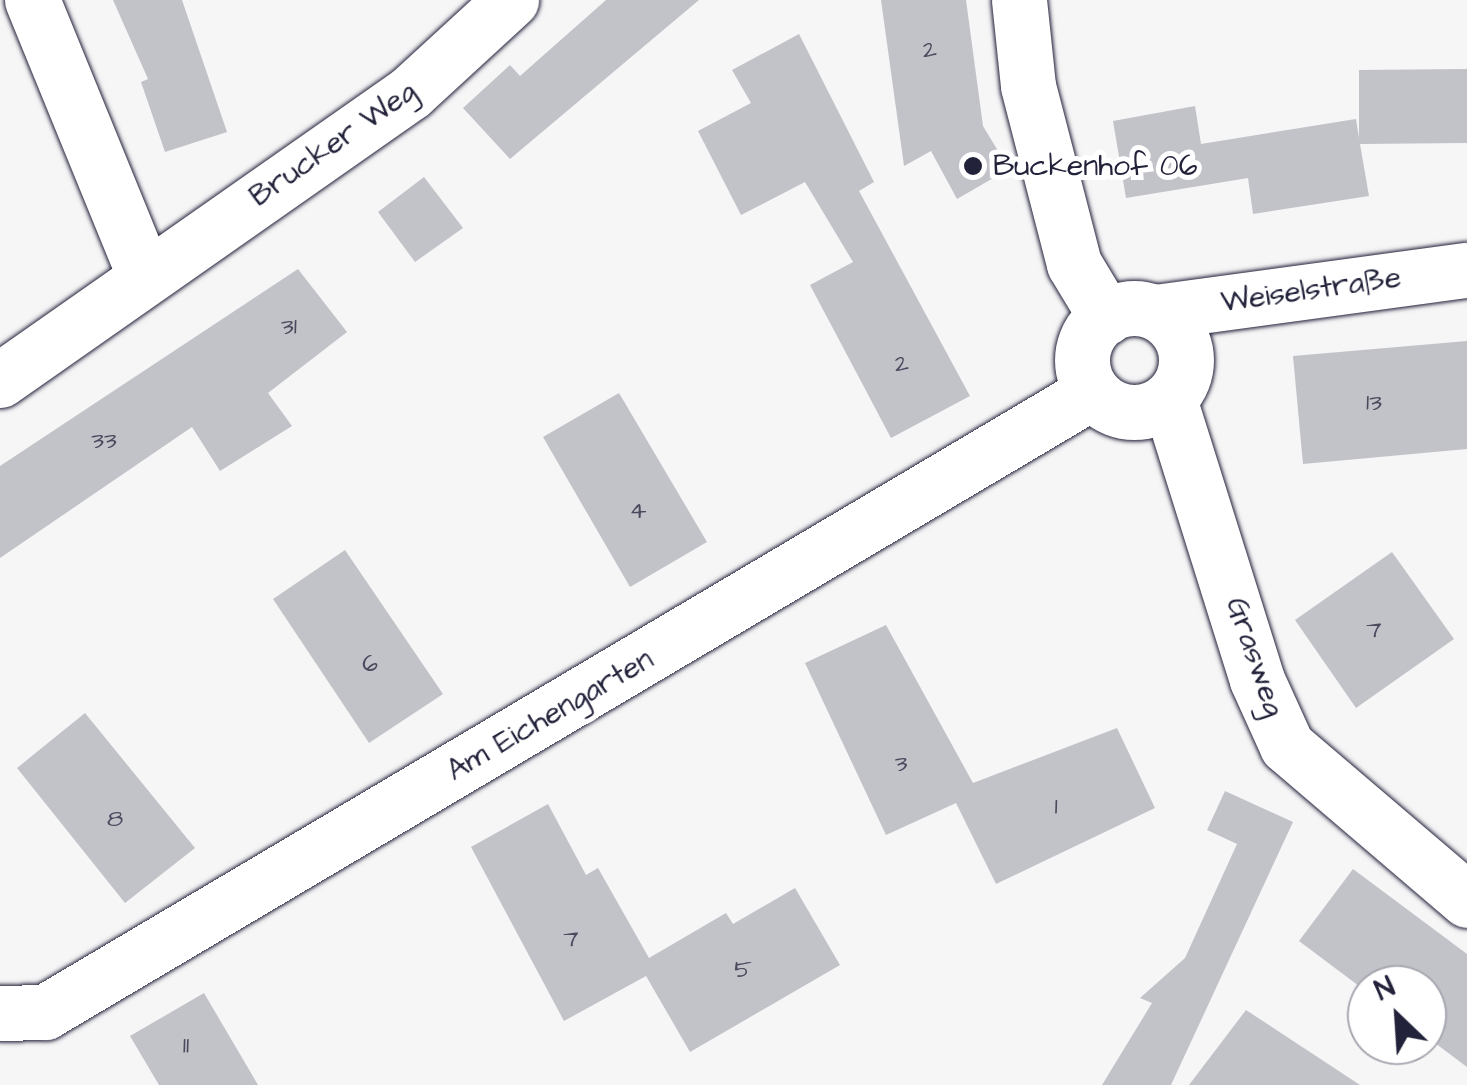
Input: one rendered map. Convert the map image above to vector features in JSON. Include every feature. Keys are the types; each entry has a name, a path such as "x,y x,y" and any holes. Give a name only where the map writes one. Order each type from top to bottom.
{"street":[{"path":"32,0 144,275"},
{"name":"Brucker Weg","path":"0,380 144,275 411,92 511,0"},
{"path":"1019,0 1028,86 1071,253 1131,315 1186,352 1170,399 1121,411 1092,392 1082,360 1131,315"},
{"name":"Weiselstraße","path":"1131,315 1467,270"},
{"name":"Am Eichengarten","path":"0,1013 45,1012 1092,392"},
{"name":"Grasweg","path":"1170,399 1258,680 1288,746 1467,900"}],"building":[{"path":"113,0 182,0 227,132 165,152 141,82 148,79"},
{"path":"606,0 699,0 510,159 463,108 510,65 520,76"},
{"path":"881,0 966,0 983,126 1009,169 957,199 931,151 904,166"},
{"path":"799,34 874,182 859,191 970,396 891,438 810,285 853,262 805,182 741,215 698,131 751,103 732,70"},
{"path":"1467,69 1467,143 1360,144 1369,196 1253,214 1248,178 1126,198 1113,121 1195,106 1201,144 1356,119 1359,138 1359,70"},
{"path":"424,177 463,228 415,262 378,212"},
{"path":"298,269 347,332 268,393 292,426 220,471 192,427 0,558 0,466"},
{"path":"1467,341 1467,449 1303,464 1293,356"},
{"path":"619,393 707,542 630,587 543,437"},
{"path":"345,550 443,694 369,743 273,599"},
{"path":"1392,552 1454,639 1356,708 1295,620"},
{"path":"886,625 973,783 1117,728 1155,808 996,884 956,803 886,835 805,663"},
{"path":"85,713 195,848 125,903 17,768"},
{"path":"1225,791 1293,822 1171,1085 1102,1085 1152,1003 1140,998 1185,958 1237,844 1207,830"},
{"path":"548,804 586,875 598,868 649,958 726,913 733,924 795,888 840,965 690,1052 646,976 564,1021 471,847"},
{"path":"1353,869 1467,954 1467,1067 1447,1052 1447,965 1347,965 1347,977 1299,941"},
{"path":"204,993 258,1085 159,1085 130,1036"},
{"path":"1246,1010 1360,1085 1189,1085"}],"place":[{"name":"Buckenhof 06","path":"973,166"}]}
